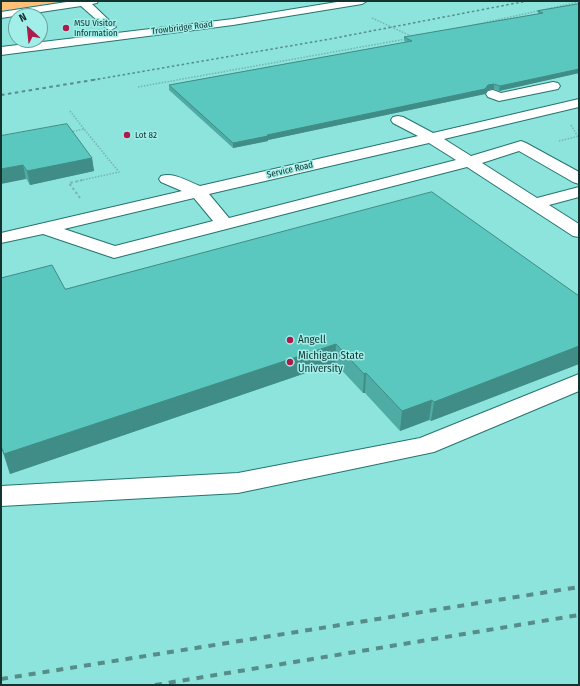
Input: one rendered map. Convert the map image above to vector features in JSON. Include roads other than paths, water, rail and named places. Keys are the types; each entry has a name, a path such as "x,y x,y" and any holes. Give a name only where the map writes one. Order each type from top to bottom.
{"street":[{"name":"Trowbridge Road","path":"1,51 286,14 362,1"},
{"path":"1,15 88,2 111,27"},
{"path":"48,36 148,23 166,30"},
{"path":"493,94 500,97 553,86"},
{"name":"Service Road","path":"1,238 579,103"},
{"path":"398,120 430,137 579,232"},
{"path":"44,228 114,252 469,162 521,146 579,179"},
{"path":"167,179 197,192 225,224"},
{"path":"535,204 579,192"},
{"path":"1,496 238,484 426,446 579,382"}],"railway":[{"path":"95,80 330,39 527,1"},
{"path":"1,95 95,80"},
{"path":"1,679 579,587"},
{"path":"155,685 579,615"}],"place":[{"name":"MSU Visitor Information","path":"66,28"},
{"name":"Lot 82","path":"127,135"},
{"name":"Angell","path":"290,340"},
{"name":"Michigan State University","path":"290,362"}]}
